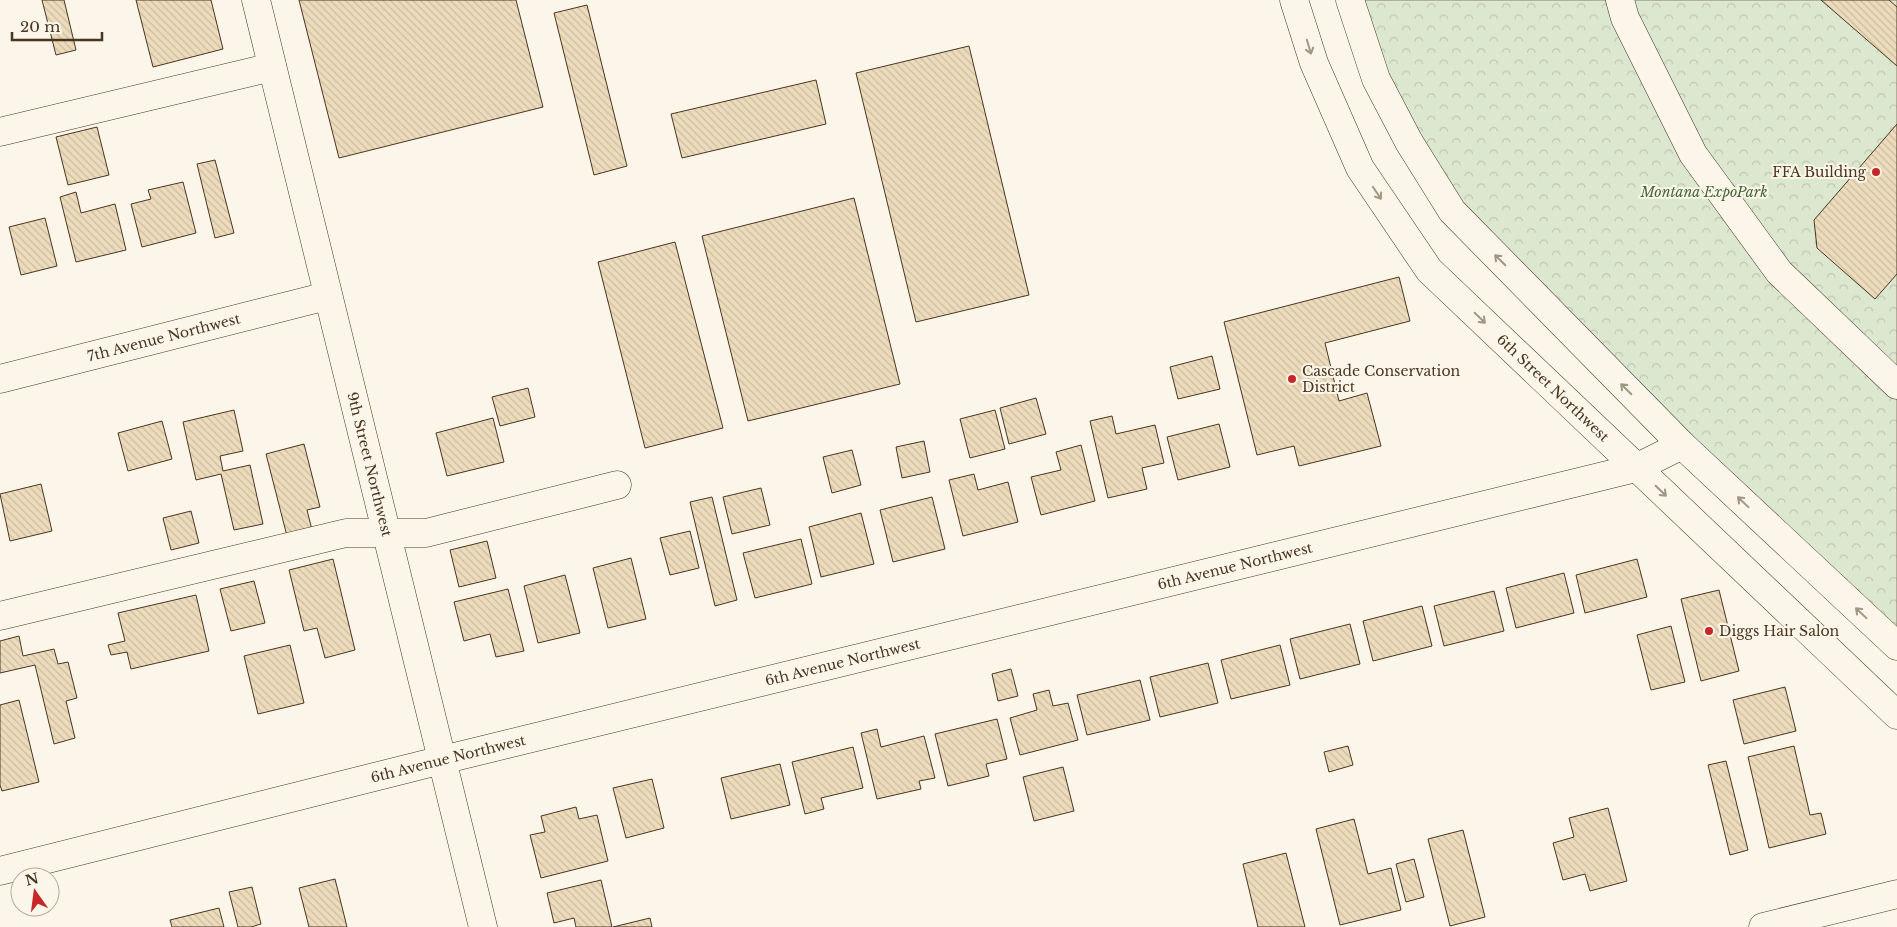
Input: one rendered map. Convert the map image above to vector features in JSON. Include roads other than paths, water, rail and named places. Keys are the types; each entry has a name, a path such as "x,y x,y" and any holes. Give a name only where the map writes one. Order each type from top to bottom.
{"street":[{"name":"9th Street Northwest","path":"256,0 483,927"},
{"name":"6th Street Northwest","path":"1294,0 1314,64 1360,168 1429,270 1897,715"},
{"path":"1350,0 1376,79 1409,142 1452,211 1682,445 1897,646"},
{"path":"1620,0 1625,18 1693,154 1779,272 1897,385"},
{"path":"0,132 272,67"},
{"name":"7th Avenue Northwest","path":"0,379 327,296"},
{"name":"6th Avenue Northwest","path":"0,871 442,760 1636,468 1682,445"},
{"path":"0,616 346,533 426,533 616,485"},
{"path":"1763,927 1897,894"}],"place":[{"name":"FFA Building","path":"1876,172"},
{"name":"Cascade Conservation District","path":"1292,379"},
{"name":"Diggs Hair Salon","path":"1709,631"}],"park label":[{"name":"Montana ExpoPark","path":"1704,192"}]}
